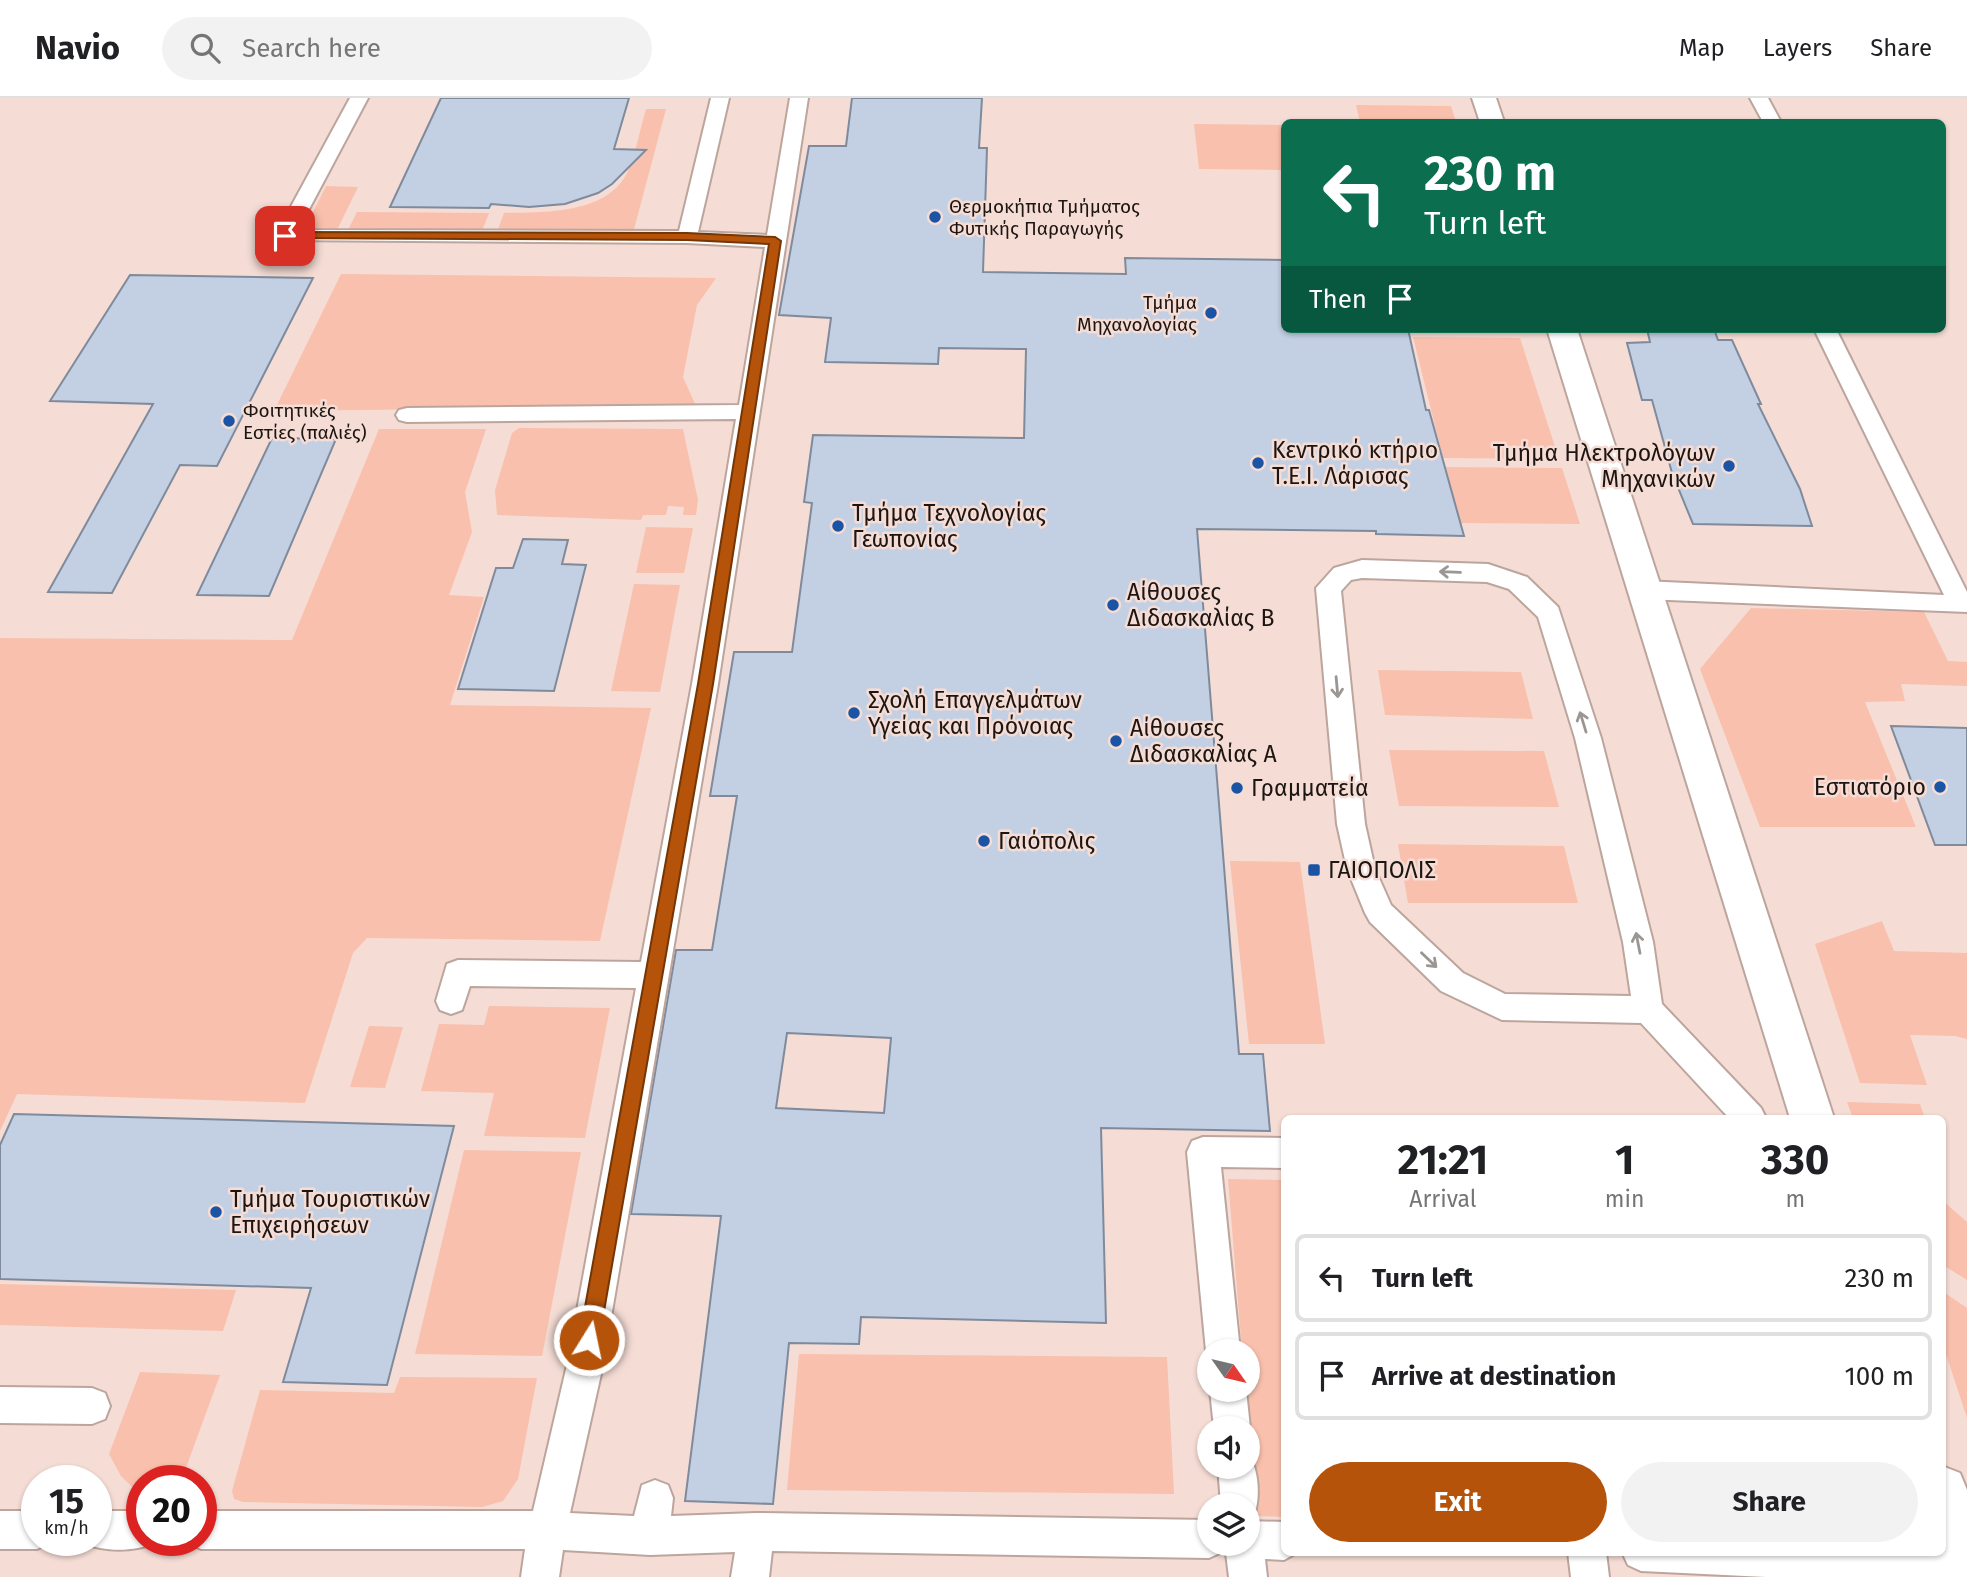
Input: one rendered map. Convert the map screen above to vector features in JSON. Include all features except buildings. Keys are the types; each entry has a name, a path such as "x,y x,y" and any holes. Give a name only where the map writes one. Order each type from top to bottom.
{"street":[{"path":"1483,98 1491,119"},
{"path":"1563,333 1811,1115"},
{"path":"1946,1502 1967,1560"}],"lane":[{"path":"359,98 285,236 687,237 775,241"},
{"path":"687,237 720,98"},
{"path":"540,1577 547,1530 585,1365 705,684 799,98"},
{"path":"1759,98 1770,119"},
{"path":"1643,590 1961,605 1827,333"},
{"path":"407,415 750,412"},
{"path":"1648,1010 1502,1007 1452,982 1380,913 1362,869 1351,824 1328,588 1343,574 1362,569 1488,573 1518,583 1549,613 1598,778 1638,942 1648,1010 1747,1115"},
{"path":"451,1001 458,973 653,975"},
{"path":"1222,1339 1203,1152 1281,1153"},
{"path":"0,1405 92,1406"},
{"path":"650,1536 655,1498"},
{"path":"0,1530 21,1530"},
{"path":"217,1530 547,1530 650,1536 756,1532 1197,1539"},
{"path":"750,1577 756,1532"},
{"path":"1260,1542 1281,1541"},
{"path":"1247,1556 1248,1577"},
{"path":"1587,1556 1590,1577"},
{"path":"1718,1556 1967,1569"}],"shaded area":[{"path":"1356,105 1451,106 1455,119 1359,119"},
{"path":"646,109 666,109 633,233 497,232 504,213 573,208 606,196 619,185 628,171"},
{"path":"1194,124 1281,125 1281,170 1199,169"},
{"path":"326,186 358,187 337,230 304,230"},
{"path":"357,212 489,213 482,231 348,230"},
{"path":"341,274 716,278 697,305 683,377 696,406 274,411"},
{"path":"1413,337 1520,338 1559,459 1443,458"},
{"path":"519,428 683,429 698,500 696,515 683,515 684,507 668,506 666,515 643,515 641,520 497,515 495,490 512,433"},
{"path":"379,429 486,429 465,492 472,532 449,595 484,597 450,705 651,708 600,941 367,938 353,953 305,1103 17,1094 0,1131 0,638 292,640"},
{"path":"1446,467 1562,468 1580,524 1459,523"},
{"path":"646,527 693,528 684,573 636,573"},
{"path":"634,584 680,585 660,692 611,691"},
{"path":"1751,608 1924,612 1948,661 1967,662 1967,686 1901,684 1905,701 1865,702 1916,827 1760,827 1700,669"},
{"path":"1378,670 1521,672 1533,719 1385,715"},
{"path":"1389,750 1544,751 1559,807 1399,806"},
{"path":"1398,844 1564,846 1578,903 1408,903"},
{"path":"1230,861 1300,862 1325,1044 1249,1044"},
{"path":"1882,921 1894,951 1967,953 1967,1039 1955,1036 1910,1035 1927,1085 1860,1083 1815,944"},
{"path":"489,1006 610,1008 585,1138 484,1136 494,1093 421,1091 439,1024 484,1025"},
{"path":"369,1026 403,1027 385,1088 350,1087"},
{"path":"1847,1102 1920,1104 1924,1115 1852,1115"},
{"path":"464,1150 581,1152 542,1356 415,1354"},
{"path":"1228,1179 1281,1180 1281,1517 1260,1516 1260,1493 1254,1493 1253,1479 1260,1479 1260,1416 1248,1416 1247,1402 1260,1402 1260,1339 1241,1339"},
{"path":"1946,1204 1967,1222 1967,1280 1946,1267"},
{"path":"0,1284 236,1290 223,1331 0,1325"},
{"path":"1946,1294 1967,1308 1967,1418 1946,1354"},
{"path":"799,1354 1167,1357 1174,1494 787,1490"},
{"path":"140,1372 220,1375 187,1465 126,1465 126,1481 109,1454"},
{"path":"400,1377 537,1378 518,1479 503,1501 482,1507 243,1502 234,1499 232,1491 260,1390 394,1393"}],"place":[{"name":"Θερμοκήπια Τμήματος Φυτικής Παραγωγής","path":"935,217"},
{"name":"Τμήμα Μηχανολογίας","path":"1211,313"},
{"name":"Φοιτητικές Εστίες (παλιές)","path":"229,421"},
{"name":"Κεντρικό κτήριο Τ.Ε.Ι. Λάρισας","path":"1258,463"},
{"name":"Τμήμα Ηλεκτρολόγων Μηχανικών","path":"1729,466"},
{"name":"Τμήμα Τεχνολογίας Γεωπονίας","path":"838,526"},
{"name":"Αίθουσες Διδασκαλίας Β","path":"1113,605"},
{"name":"Σχολή Επαγγελμάτων Υγείας και Πρόνοιας","path":"854,713"},
{"name":"Αίθουσες Διδασκαλίας Α","path":"1116,741"},
{"name":"Εστιατόριο","path":"1940,787"},
{"name":"Γραμματεία","path":"1237,788"},
{"name":"Γαιόπολις","path":"984,841"},
{"name":"ΓΑΙΟΠΟΛΙΣ","path":"1314,870"},
{"name":"Τμήμα Τουριστικών Επιχειρήσεων","path":"216,1212"}],"route":[{"path":"285,236 687,237 775,241 705,684 589,1340"}]}
